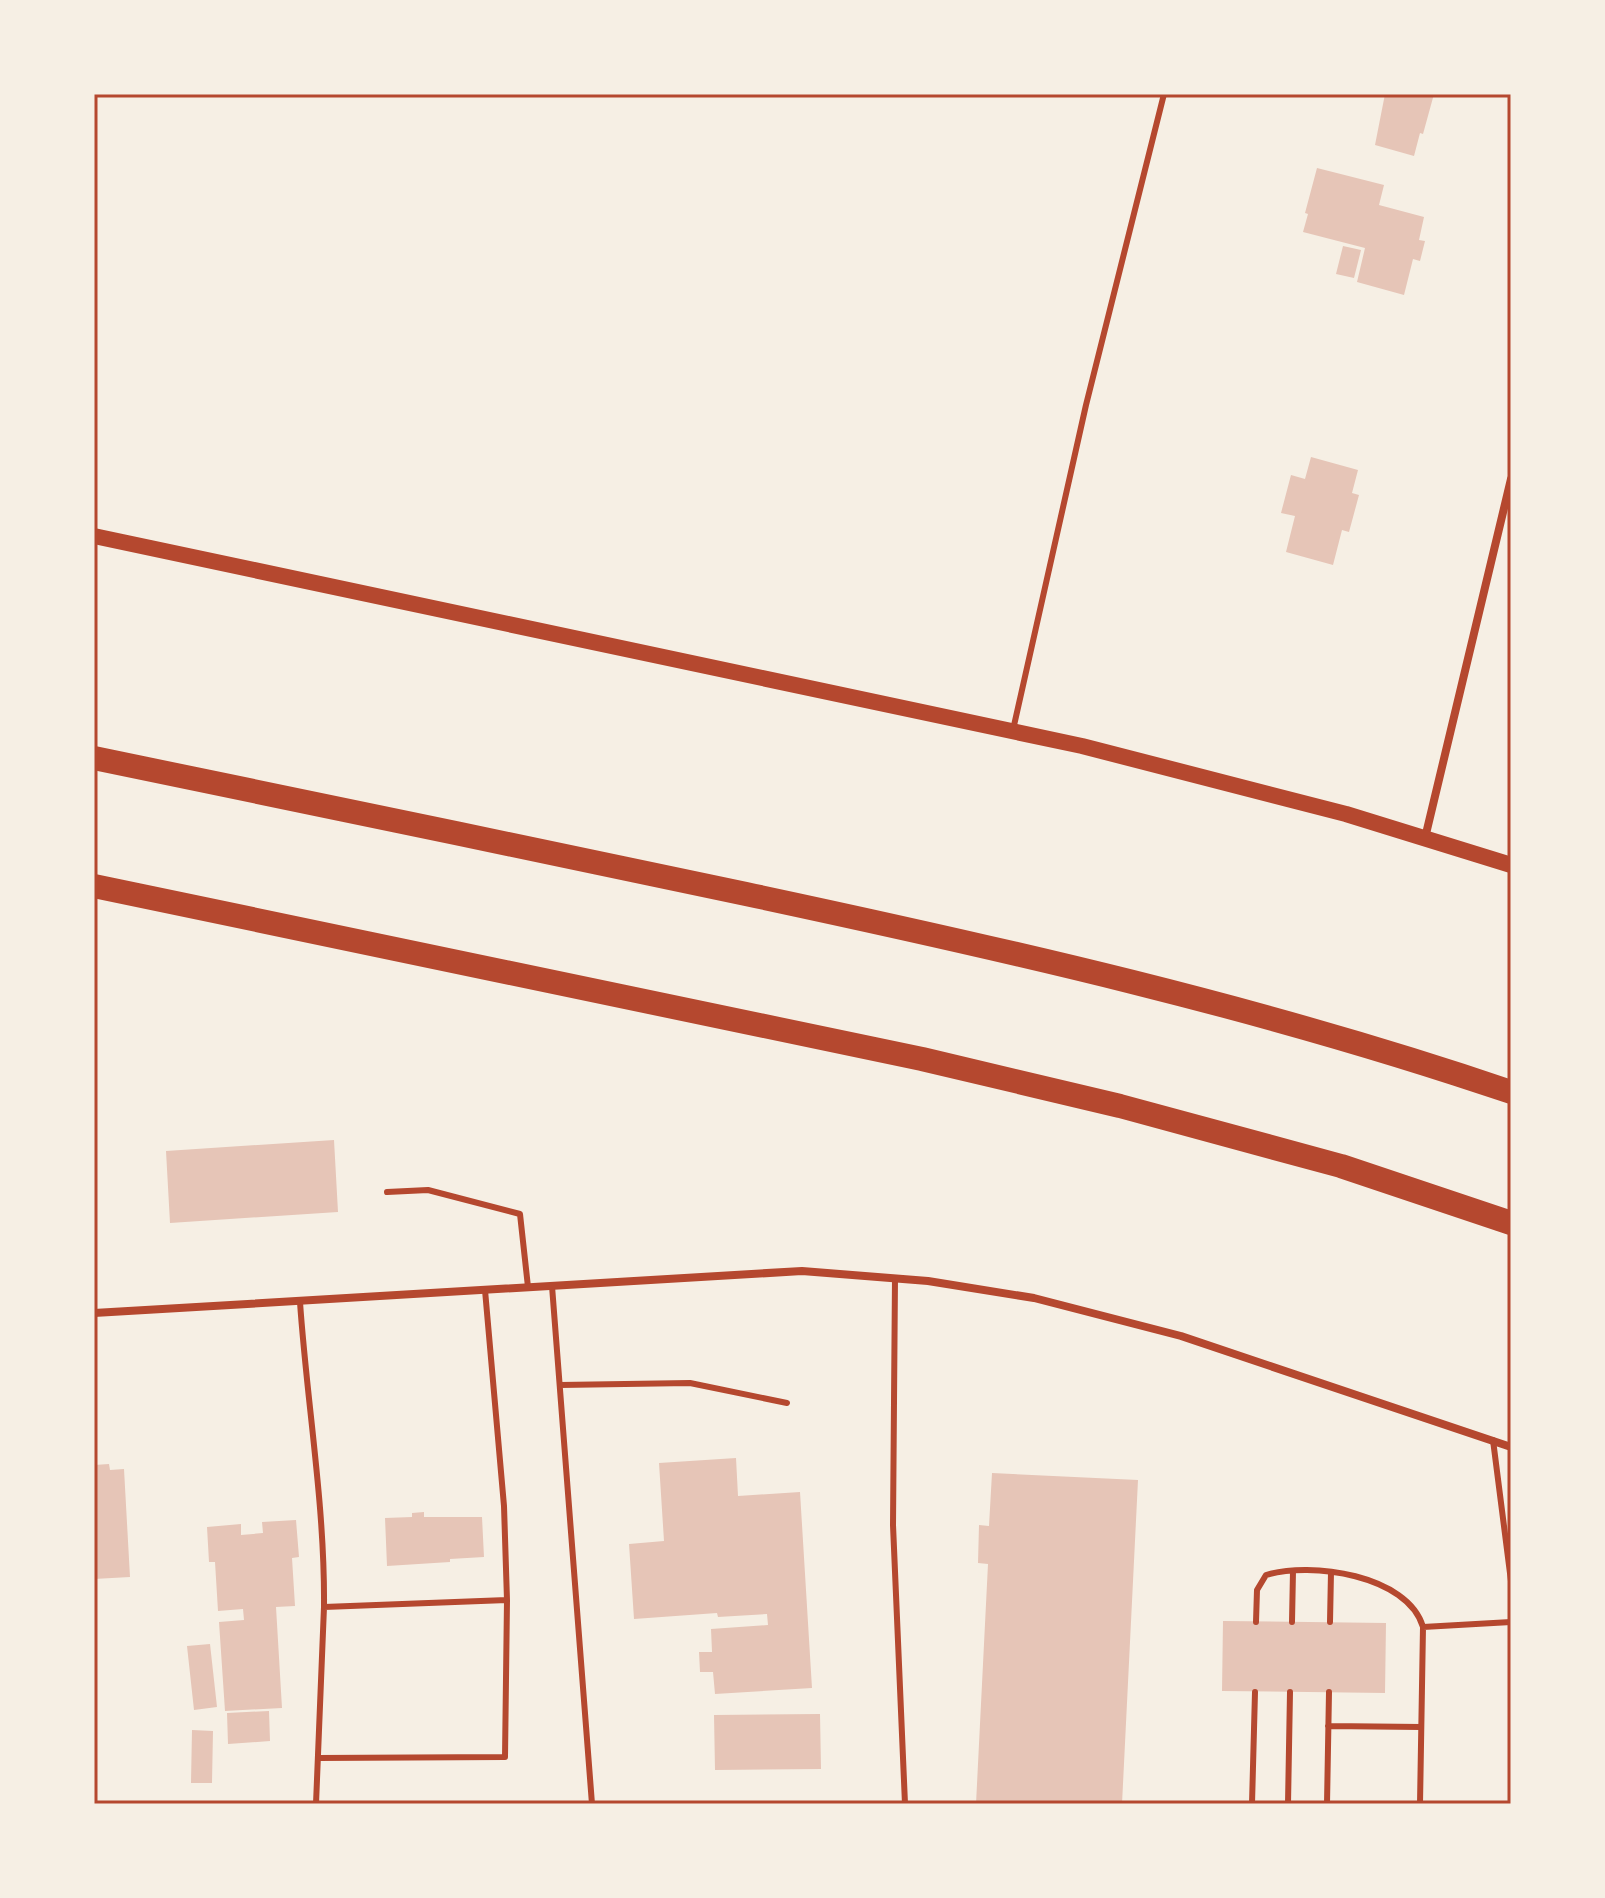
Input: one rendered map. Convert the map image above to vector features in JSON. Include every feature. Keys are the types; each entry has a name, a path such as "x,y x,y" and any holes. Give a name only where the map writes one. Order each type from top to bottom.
{"highway":[{"path":"94,758 922,932 1118,977 1314,1029 1511,1092"},
{"path":"94,886 922,1059 1105,1102 1341,1166 1511,1223"}],"main road":[{"path":"94,536 1013,730 1268,794 1511,865"}],"street":[{"path":"1425,839 1511,479"},
{"path":"94,1313 802,1271 895,1278 980,1288 1119,1318 1511,1447"}],"lane":[{"path":"1013,730 1086,405 1164,94"},
{"path":"387,1192 428,1190 520,1214 528,1287"},
{"path":"895,1278 893,1525 905,1804"},
{"path":"552,1286 592,1804"},
{"path":"318,1758 505,1757 507,1600 504,1506 485,1290"},
{"path":"300,1302 305,1382 324,1555 316,1804"},
{"path":"560,1385 690,1383 787,1403"},
{"path":"1493,1440 1511,1581"},
{"path":"1292,1622 1293,1571"},
{"path":"1256,1622 1260,1582 1266,1575 1293,1571 1355,1576 1384,1587 1415,1609 1423,1627 1420,1804"},
{"path":"1330,1622 1331,1572"},
{"path":"324,1607 507,1600"},
{"path":"1423,1627 1511,1622"},
{"path":"1252,1804 1255,1692"},
{"path":"1288,1804 1290,1692"},
{"path":"1327,1804 1329,1692"},
{"path":"1328,1726 1421,1727"}],"building":[{"path":"1385,94 1434,94 1414,156 1375,145"},
{"path":"1317,168 1384,185 1379,205 1424,217 1419,240 1425,241 1420,261 1413,259 1404,295 1357,282 1365,248 1303,232"},
{"path":"1343,246 1361,250 1354,278 1336,274"},
{"path":"1311,457 1358,470 1352,493 1359,495 1349,532 1342,530 1333,565 1286,552 1295,516 1281,513 1291,475 1305,479"},
{"path":"334,1140 338,1212 170,1223 166,1151"},
{"path":"736,1458 738,1496 800,1492 812,1688 715,1694 713,1672 700,1672 699,1652 712,1652 711,1629 768,1625 767,1614 718,1617 717,1613 634,1619 629,1544 664,1541 659,1463"},
{"path":"109,1464 110,1470 124,1469 130,1577 94,1579 94,1465"},
{"path":"992,1473 1138,1480 1122,1804 976,1804 988,1564 978,1563 979,1525 989,1526"},
{"path":"424,1512 424,1517 482,1517 484,1557 387,1566 385,1518 412,1517 412,1513"},
{"path":"296,1520 299,1557 292,1558 295,1606 276,1607 282,1708 225,1711 219,1622 244,1620 243,1609 218,1611 215,1562 209,1562 207,1527 241,1524 241,1535 263,1533 262,1522"},
{"path":"1223,1621 1386,1623 1385,1693 1222,1691"},
{"path":"210,1644 217,1707 194,1710 187,1646"},
{"path":"269,1711 270,1741 228,1744 227,1713"},
{"path":"820,1714 821,1769 715,1770 714,1715"},
{"path":"192,1730 213,1731 212,1783 191,1783"}]}
